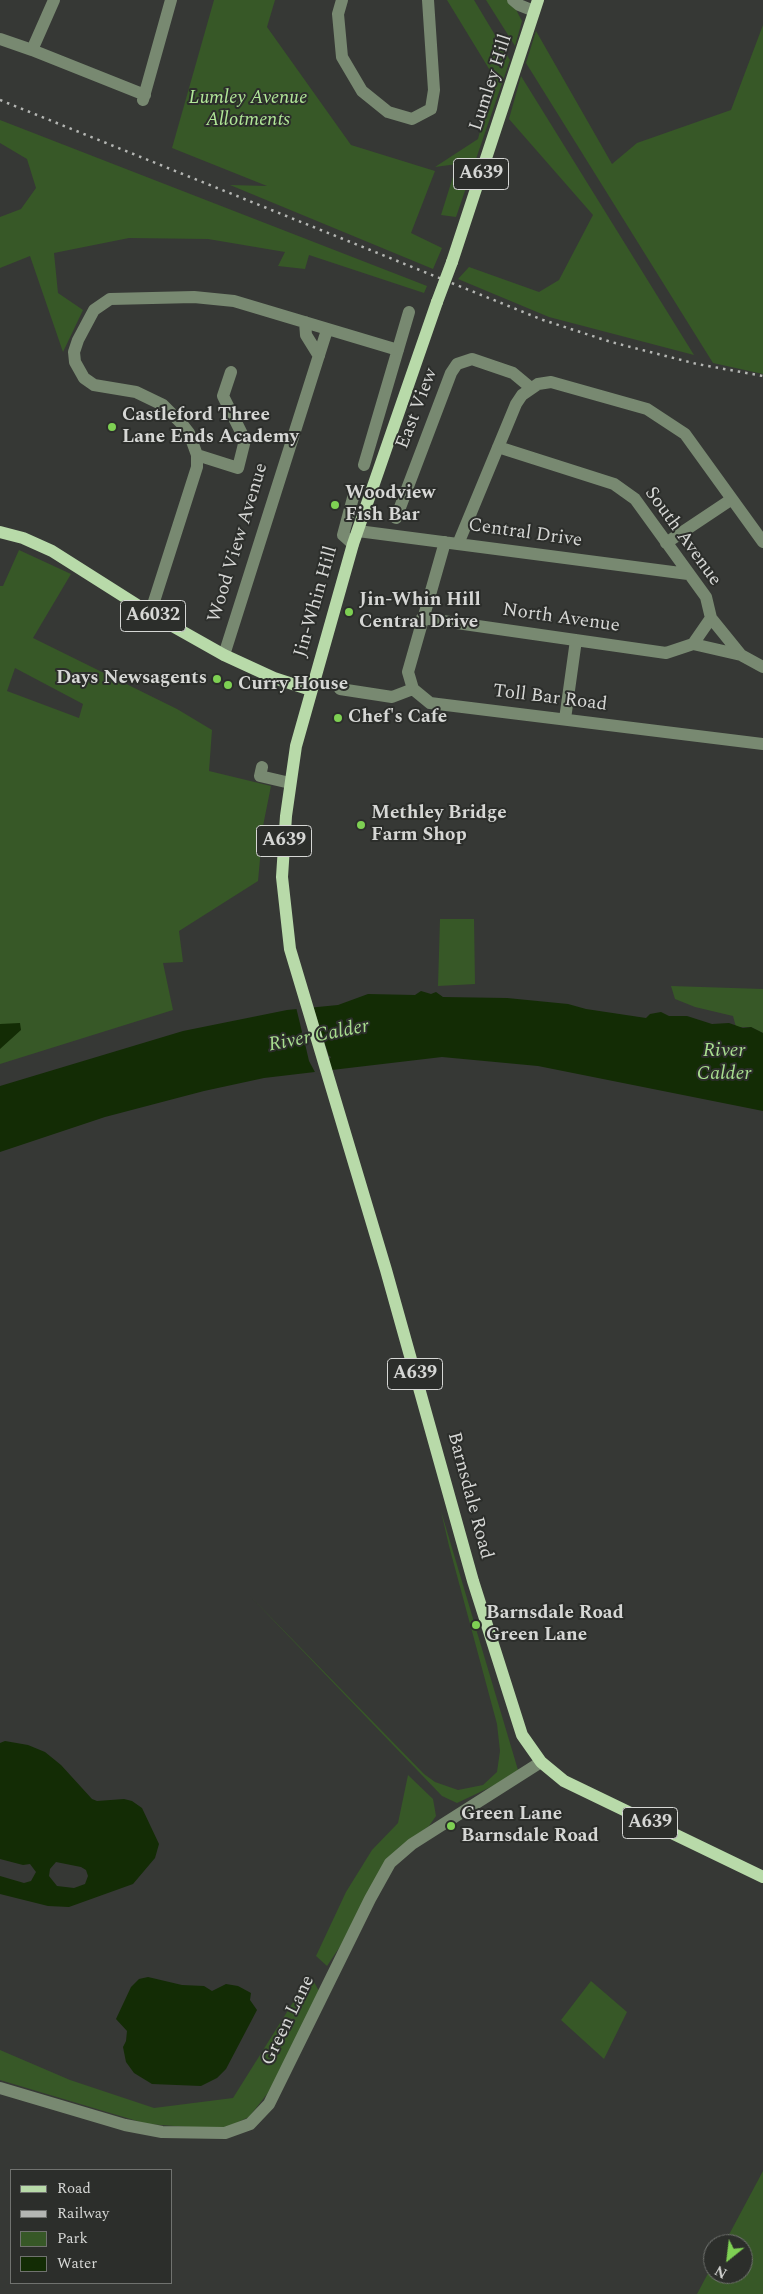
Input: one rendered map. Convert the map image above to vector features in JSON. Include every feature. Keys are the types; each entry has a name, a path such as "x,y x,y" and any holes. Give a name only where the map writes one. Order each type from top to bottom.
{"main road":[{"name":"Lumley Hill","path":"452,262 536,5"},
{"name":"Jin-Whin Hill","path":"302,993 287,934 282,877 290,783 296,746 353,544 452,262"},
{"name":"A6032","path":"0,532 23,538 52,551 150,614 224,655 274,678 311,690"},
{"name":"Barnsdale Road","path":"302,993 386,1270 473,1581 522,1735 541,1762 556,1775 763,1877"}],"street":[{"path":"32,50 54,0"},
{"path":"0,38 144,98 171,0"},
{"path":"342,0 338,14 342,57 362,91 388,112 412,119 431,109 434,90 428,0"},
{"path":"513,0 518,5 536,5"},
{"path":"150,614 197,467 198,455 186,428 163,405 133,391 94,385 84,378 74,357 78,340 94,310 110,299 194,297 234,301 327,330 334,329 398,350"},
{"path":"364,465 410,312"},
{"path":"305,322 306,335 318,356"},
{"name":"Wood View Avenue","path":"224,655 327,330"},
{"name":"East View","path":"396,518 451,373 457,364 472,359 512,373 531,388"},
{"path":"198,455 238,468 245,440 223,396 231,372"},
{"path":"340,689 392,697 413,689 408,672 422,618 452,543 498,447 516,404 531,388 538,384 551,382 647,409 685,434 763,542"},
{"name":"South Avenue","path":"498,447 614,484 635,499 706,597 711,618 693,644"},
{"path":"353,544 343,534 354,494"},
{"path":"666,543 732,499"},
{"name":"Central Drive","path":"358,531 688,574"},
{"name":"North Avenue","path":"422,618 666,653 693,644"},
{"path":"711,618 741,655"},
{"path":"565,719 576,640"},
{"path":"693,644 741,655 763,667"},
{"name":"Toll Bar Road","path":"413,689 430,703 763,744"},
{"path":"262,767 260,776 290,783"},
{"name":"Green Lane","path":"0,2088 125,2125 162,2132 225,2133 250,2124 260,2115 274,2095 390,1862 412,1844 541,1762"}],"green space":[{"name":"Lumley Avenue Allotments","path":"214,0 275,0 267,27 351,145 435,171 411,233 442,248 433,269 230,185 267,186 172,148"},
{"path":"447,0 474,0 510,60 456,217 441,215 457,164 435,167 478,139 494,77"},
{"path":"486,0 511,0 522,21 515,46"},
{"path":"763,25 763,374 713,363 526,63 536,31 612,164 637,143 731,110"},
{"path":"521,76 694,355 549,317 458,279 469,267 539,292 559,280 593,215 509,119"},
{"path":"0,120 427,286 424,293 309,255 305,269 278,266 285,252 208,239 129,238 54,253 58,293 83,310 63,352 30,256 0,268 0,217 21,209 36,188 27,159 0,143"},
{"path":"19,550 71,574 33,638 177,709 212,730 209,771 271,786 263,826 258,881 179,931 183,962 163,963 173,1010 0,1064 0,586 3,586","holes":["15,668 83,704 79,718 7,691"]},
{"path":"440,919 474,919 475,984 438,986"},
{"path":"671,986 763,989 763,1033 751,1027 736,1027 733,1016 695,1007 675,999"},
{"path":"441,1511 518,1770 497,1784 457,1803 442,1796 250,1596 424,1774 435,1782 458,1790 483,1785 497,1772 500,1751 497,1724"},
{"path":"408,1775 433,1799 436,1816 429,1826 397,1849 349,1933 327,1966 316,1956 346,1892 372,1850 398,1823"},
{"path":"305,1979 314,1982 319,1991 271,2089 249,2117 230,2126 215,2129 147,2124 0,2080 0,2050 70,2080 154,2108 233,2098 297,1996"},
{"path":"591,1981 627,2012 604,2059 561,2020"},
{"path":"763,2171 763,2294 697,2294 703,2283 753,2284 753,2234 729,2234"}],"water":[{"name":"River Calder","path":"421,991 431,994 436,992 443,997 507,998 568,1004 586,1009 646,1018 650,1014 661,1012 669,1016 687,1016 712,1024 729,1023 743,1028 751,1027 763,1033 763,1111 538,1066 442,1057 264,1078 204,1091 105,1117 0,1152 0,1086 183,1031 287,1010 338,1005 368,994 415,995"},
{"path":"20,1023 21,1030 0,1049 0,1024"},
{"path":"5,1741 28,1745 45,1752 61,1765 92,1799 97,1801 124,1799 132,1801 142,1808 159,1844 155,1858 133,1884 69,1907 48,1906 0,1894 0,1876 24,1883 31,1881 36,1872 30,1864 23,1865 0,1859 0,1743","holes":["56,1862 81,1867 86,1870 88,1876 85,1884 74,1888 57,1886 49,1876 50,1869"]},
{"path":"148,1977 182,1985 204,1986 212,1991 226,1984 238,1986 251,1993 250,2000 257,2010 226,2069 217,2078 201,2086 152,2084 134,2073 126,2062 123,2047 127,2031 116,2019 131,1987 139,1979"}],"pier":[{"path":"313,1005 320,1029 323,1030 321,1032 329,1056 331,1057 329,1060 333,1073 316,1074 309,1061 303,1035 301,1034 296,1007"}],"railway":[{"path":"0,100 543,320 611,342 697,364 763,376"}],"place":[{"name":"Castleford Three Lane Ends Academy","path":"112,427"},
{"name":"Woodview Fish Bar","path":"335,505"},
{"name":"Jin-Whin Hill Central Drive","path":"349,612"},
{"name":"Days Newsagents","path":"217,679"},
{"name":"Curry House","path":"228,685"},
{"name":"Chef's Cafe","path":"338,718"},
{"name":"Methley Bridge Farm Shop","path":"361,825"},
{"name":"Barnsdale Road Green Lane","path":"476,1625"},
{"name":"Green Lane Barnsdale Road","path":"451,1826"}]}
